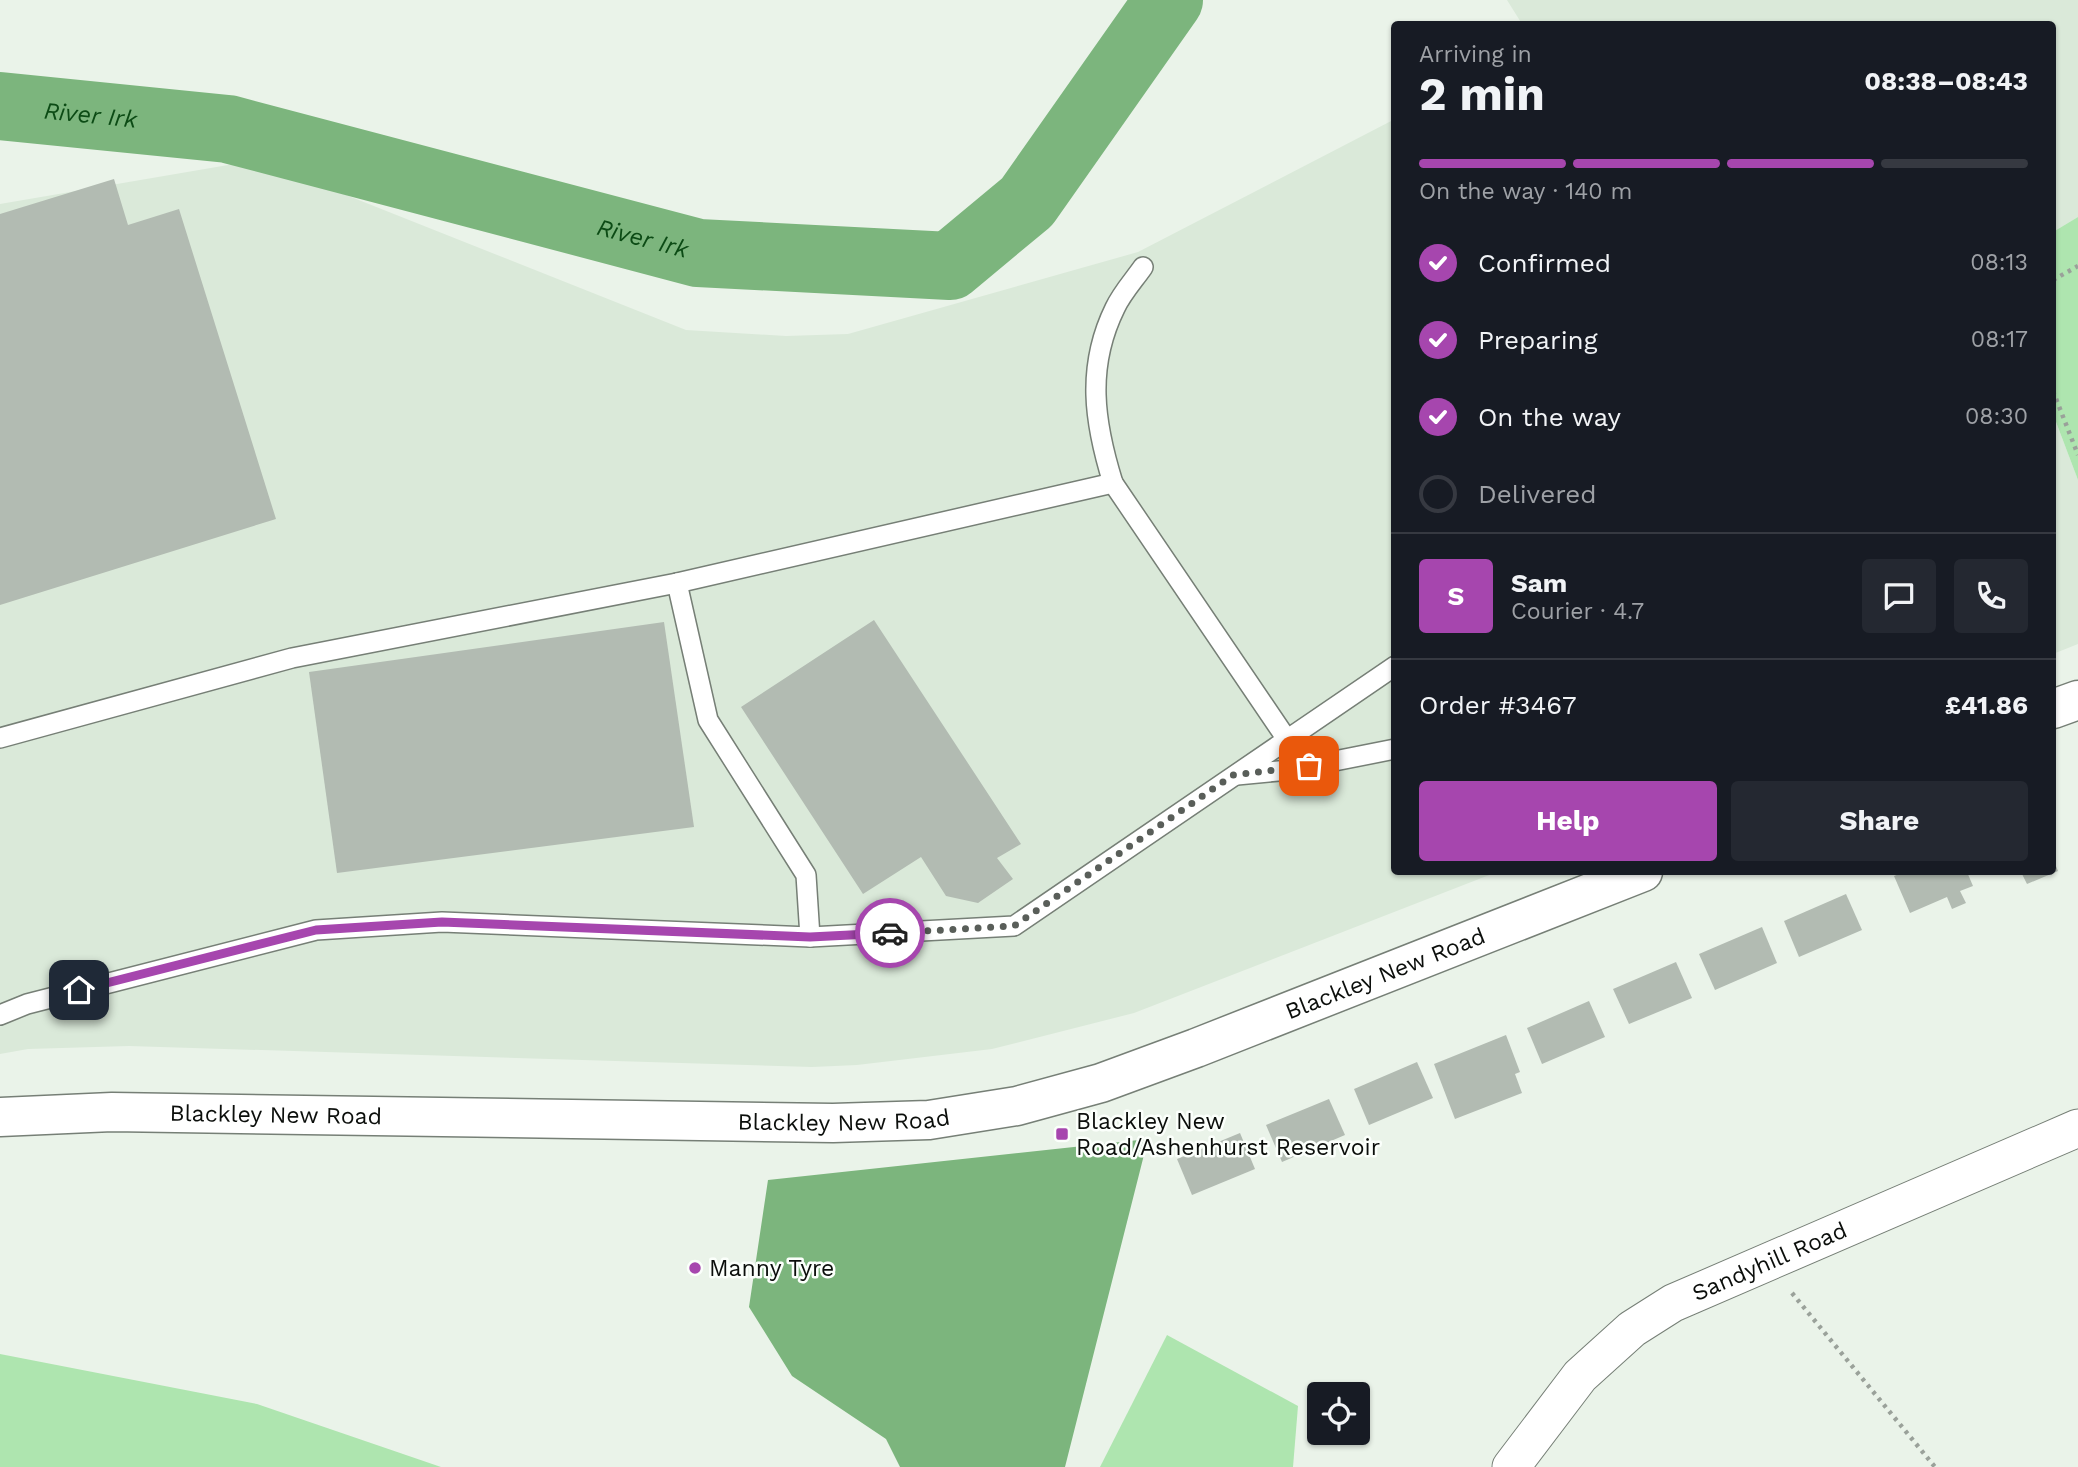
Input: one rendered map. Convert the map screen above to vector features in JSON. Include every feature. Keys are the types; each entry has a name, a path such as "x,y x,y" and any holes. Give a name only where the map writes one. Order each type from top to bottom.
{"street":[{"path":"2056,708 2078,699"},
{"name":"Blackley New Road","path":"0,1117 112,1112 833,1124 929,1120 1017,1106 1101,1083 1635,875"},
{"name":"Sandyhill Road","path":"1511,1467 1580,1376 1632,1329 1673,1303 2078,1128"}],"lane":[{"path":"1143,267 1116,306 1098,351 1096,397 1100,442 1113,483 1286,738"},
{"path":"0,738 292,658 677,583 1113,483"},
{"path":"677,583 708,720 806,875 810,937"},
{"path":"0,1014 27,1004 316,930 442,922 810,937 1014,926 1391,669"},
{"path":"1233,775 1289,769 1391,750"}],"path":[{"path":"2056,278 2078,265"},
{"path":"2056,399 2078,455"},
{"path":"1773,1259 1786,1285 1935,1467"}],"shaded area":[{"path":"1507,0 2078,0 2078,217 2056,230 2056,21 1520,21"},
{"path":"1391,121 1391,875 1489,875 1134,1013 992,1049 857,1065 812,1067 129,1046 28,1049 0,1054 0,204 258,160 686,330 786,336 848,334 1138,252"},
{"path":"2078,217 2078,480 2056,422 2056,230"},
{"path":"2056,422 2078,480 2078,644 2056,653"},
{"path":"1148,1139 1065,1467 900,1467 886,1439 792,1376 749,1307 768,1180"},
{"path":"1167,1335 1298,1406 1293,1467 1100,1467"},
{"path":"0,1354 257,1404 441,1467 0,1467"}],"building":[{"path":"114,179 128,225 179,209 276,519 0,605 0,214"},
{"path":"874,620 1021,844 997,858 1013,879 978,903 946,896 921,857 863,894 741,707"},
{"path":"664,622 694,827 337,873 309,672"},
{"path":"1968,875 1973,886 1960,891 1966,903 1952,909 1947,897 1910,913 1894,876"},
{"path":"2022,875 2048,875 2027,884"},
{"path":"1846,894 1862,930 1799,957 1784,921"},
{"path":"1762,927 1777,963 1715,990 1699,954"},
{"path":"1676,962 1692,998 1629,1024 1613,989"},
{"path":"1589,1001 1605,1037 1542,1064 1527,1028"},
{"path":"1506,1035 1520,1072 1515,1074 1522,1093 1455,1119 1434,1064"},
{"path":"1417,1062 1433,1098 1369,1125 1354,1089"},
{"path":"1329,1099 1345,1135 1282,1162 1266,1125"},
{"path":"1240,1133 1255,1169 1192,1195 1177,1159"}],"waterway":[{"name":"River Irk","path":"0,106 228,129 698,253 950,266 1027,202 1169,0"}],"way so far":[{"path":"890,933 1014,926 1233,775 1309,766"}],"place":[{"name":"Blackley New Road/Ashenhurst Reservoir","path":"1062,1134"},
{"name":"Manny Tyre","path":"695,1268"}],"route":[{"path":"79,990 316,930 442,922 810,937 890,933"}]}
